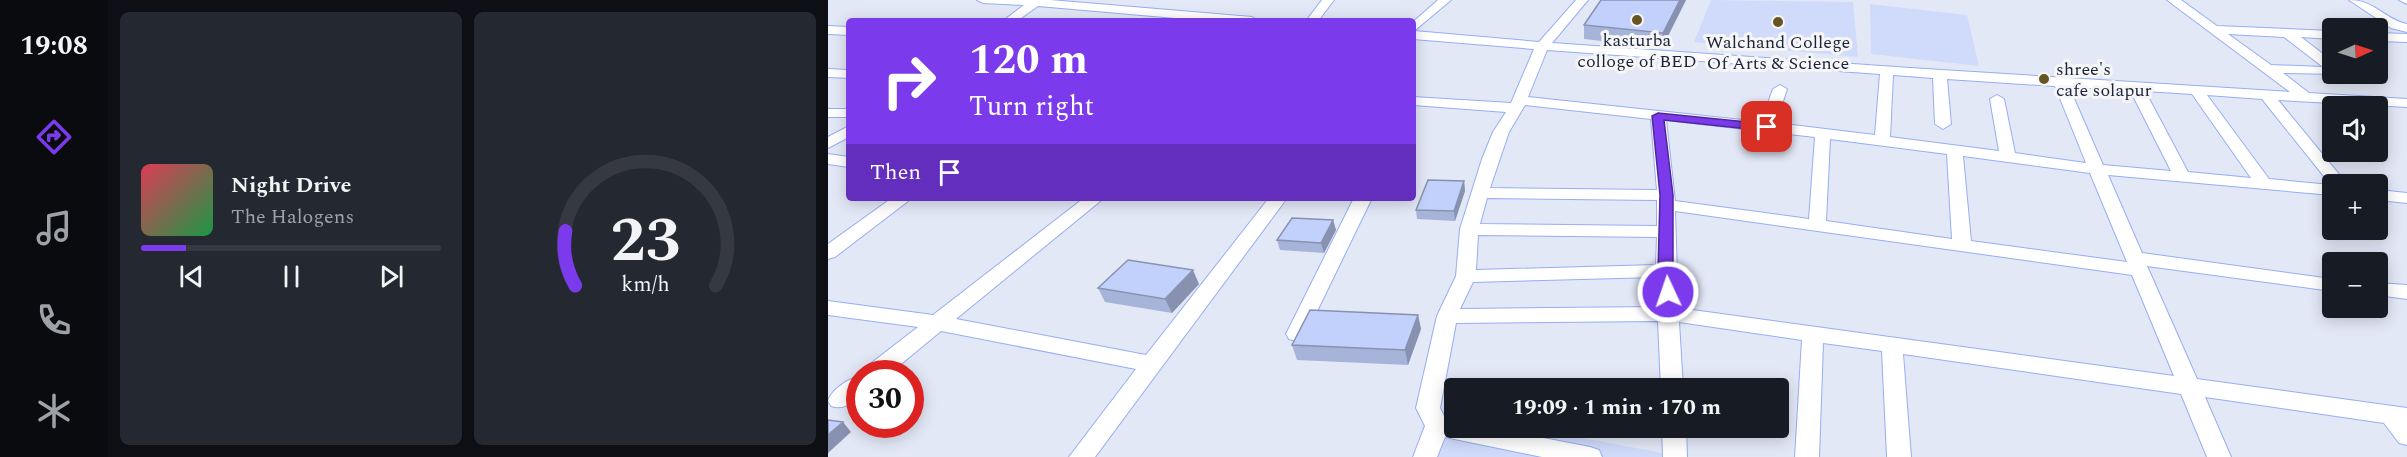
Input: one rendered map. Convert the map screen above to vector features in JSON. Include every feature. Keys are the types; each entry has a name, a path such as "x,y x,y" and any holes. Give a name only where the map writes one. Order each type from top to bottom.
{"street":[{"path":"983,0 1037,1 1184,18 1202,0"},
{"path":"1314,18 1328,0"},
{"path":"1416,25 1445,0"},
{"path":"1425,457 1437,426 1428,408 1447,316 1466,276 1469,229 1501,132 1518,104 1542,46 1582,0"},
{"path":"2173,0 2306,97"},
{"path":"2355,0 2395,24 2407,28"},
{"path":"1013,18 1037,1"},
{"path":"828,30 846,31"},
{"path":"2214,30 2322,35"},
{"path":"2287,33 2322,59"},
{"path":"1416,35 2060,82 2407,103"},
{"path":"2388,37 2407,38"},
{"path":"2269,69 2322,71"},
{"path":"1882,142 1887,70"},
{"path":"828,73 846,74"},
{"path":"1940,73 1943,124"},
{"path":"2060,82 2219,457"},
{"path":"2135,86 2182,177"},
{"path":"1767,127 1780,89"},
{"path":"2196,90 2265,185"},
{"path":"2266,94 2331,174"},
{"path":"1997,99 2008,159"},
{"path":"1416,101 1518,104 1658,116 1767,127 2097,169 2322,189"},
{"path":"828,113 846,113"},
{"path":"1658,116 1668,232 1666,271 1672,378"},
{"path":"828,143 846,133"},
{"path":"1817,225 1823,134"},
{"path":"1955,152 1962,244"},
{"path":"828,159 846,162"},
{"path":"1481,193 1666,200 1817,225 1962,244 2322,284"},
{"path":"2388,196 2407,198"},
{"path":"828,252 899,201"},
{"path":"891,360 1091,201"},
{"path":"1081,457 1276,201"},
{"path":"1296,334 1362,201"},
{"path":"1469,229 1668,232"},
{"path":"1466,276 1666,271"},
{"path":"2388,290 2407,292"},
{"path":"828,308 937,323 1152,364"},
{"path":"1447,316 1670,314 2399,416 2407,436"},
{"path":"1807,457 1814,334"},
{"path":"1892,345 1899,457"},
{"path":"839,400 846,395"},
{"path":"1437,426 1590,457"},
{"path":"1674,438 1675,457"}],"shaded area":[{"name":"Walchand College Of Arts & Science","path":"1711,0 1853,2 1858,57 1694,42"},
{"path":"1870,4 1967,15 1979,66 1871,54"},
{"path":"1428,408 1444,411 1444,438 1582,438 1684,457 1414,457"}],"building":[{"name":"kasturba colloge of BED","path":"1601,0 1680,0 1663,33 1584,25"},
{"path":"1428,180 1464,181 1454,211 1416,210"},
{"path":"1292,218 1333,220 1321,243 1277,240"},
{"path":"1128,260 1193,270 1165,299 1098,288"},
{"path":"1310,310 1418,315 1405,350 1292,345"},
{"path":"828,420 843,422 828,435"}],"place":[{"name":"kasturba colloge of BED","path":"1637,20"},
{"name":"Walchand College Of Arts & Science","path":"1778,22"},
{"name":"shree's cafe solapur","path":"2044,79"}],"route":[{"path":"1668,292 1666,195 1658,116 1767,127"}]}
